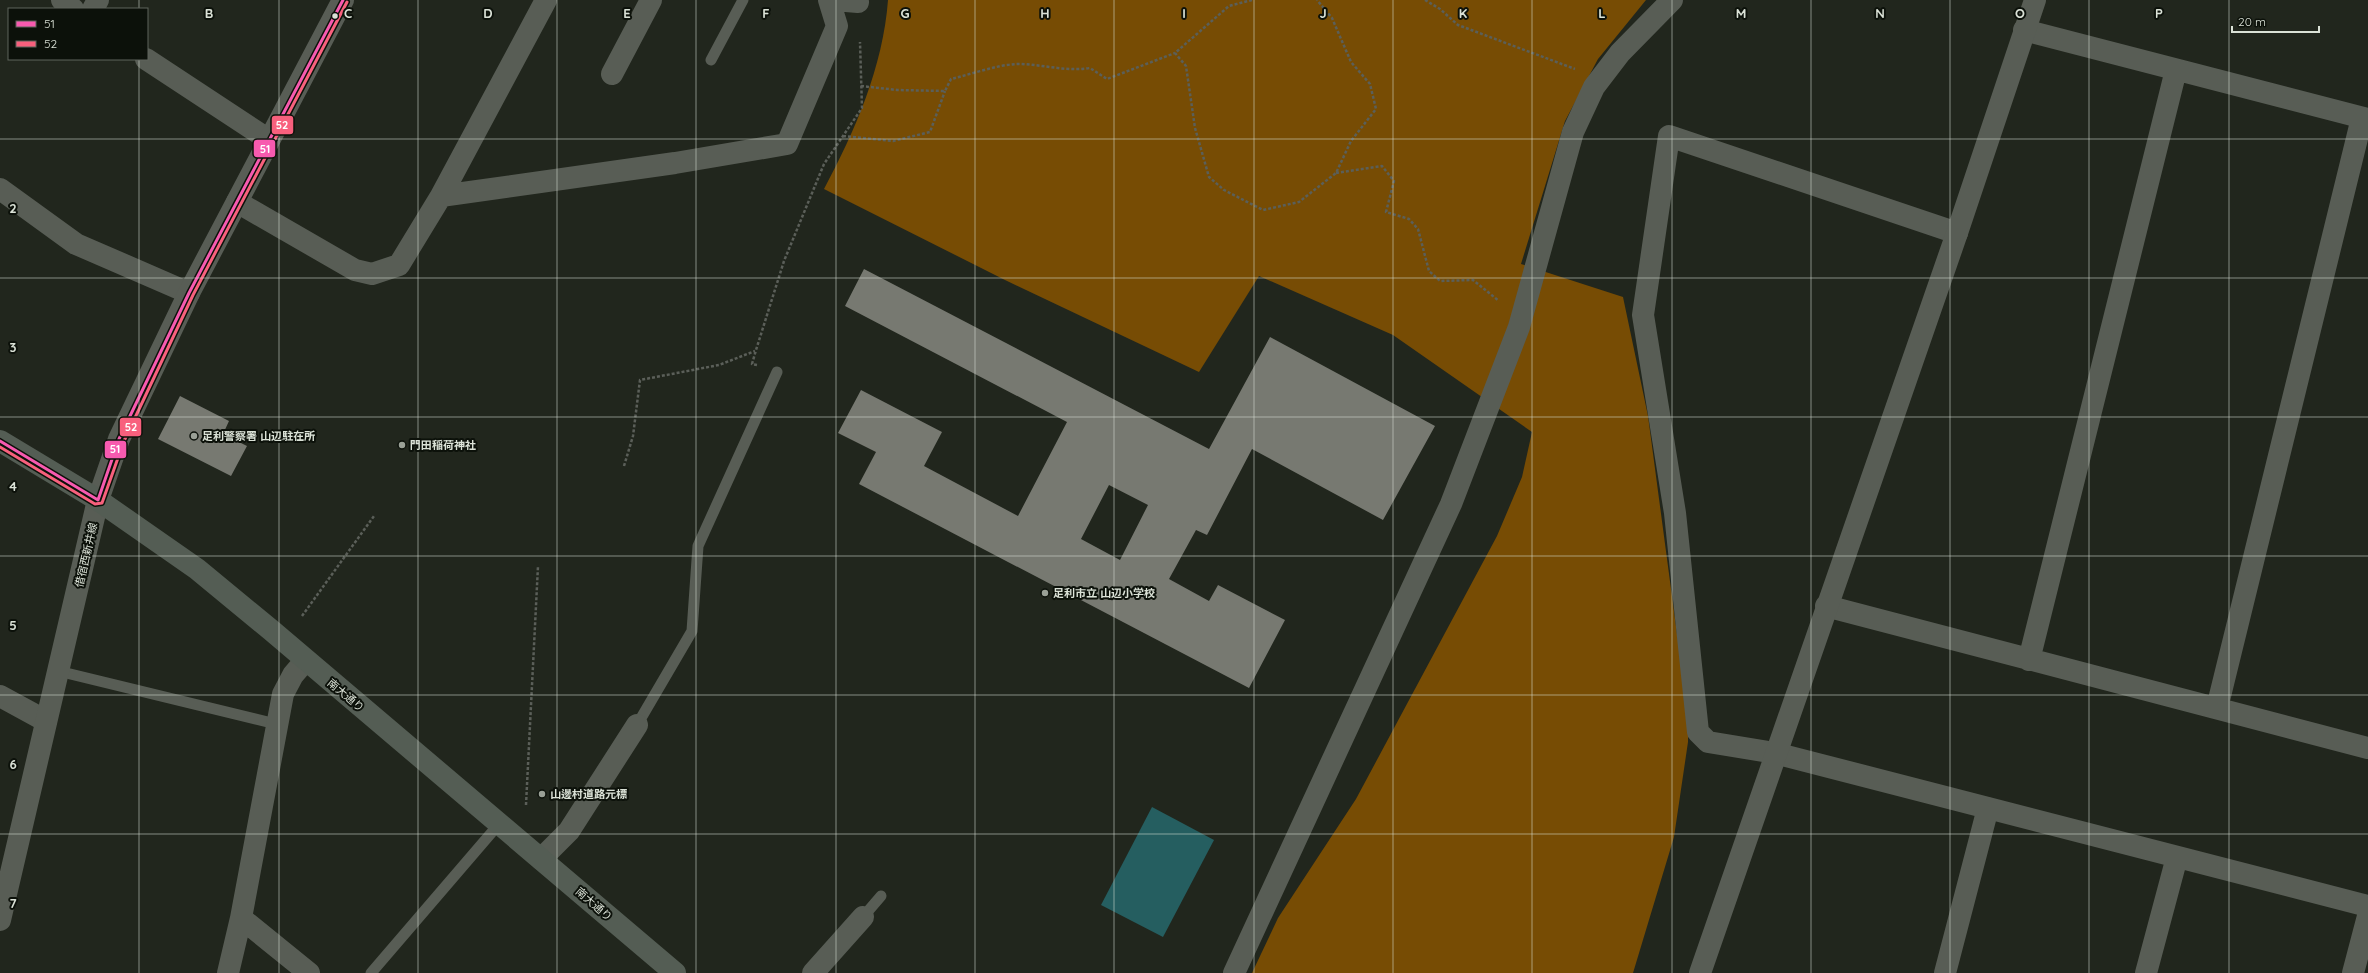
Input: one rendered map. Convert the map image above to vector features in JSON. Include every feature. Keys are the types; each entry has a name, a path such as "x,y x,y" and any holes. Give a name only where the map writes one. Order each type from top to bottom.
{"main road":[{"name":"南大通り","path":"0,441 98,500 197,569 272,630 305,661 675,973"}],"street":[{"path":"62,0 72,8"},
{"name":"借宿西新井線","path":"0,920 98,500 119,439 189,293 343,0"},
{"path":"237,202 355,270 372,274 398,265 441,196 546,0"},
{"path":"612,74 651,0"},
{"path":"441,196 674,163 787,144 837,26 829,0"},
{"path":"834,0 858,2"},
{"path":"1234,973 1451,504 1519,327 1573,132 1598,81 1620,53 1672,0"},
{"path":"1700,973 1775,753 1957,232 2035,0"},
{"path":"2024,30 2365,119 2217,708"},
{"path":"148,60 269,140"},
{"path":"2029,660 2176,70"},
{"path":"1957,232 1669,136 1643,315 1675,513 1698,732 1708,742 1775,753 2368,906"},
{"path":"0,189 76,244 189,293"},
{"path":"1826,606 2368,748"},
{"path":"228,973 241,918 276,724 283,694 293,675 305,661"},
{"path":"0,696 46,721"},
{"path":"541,859 569,831 637,725"},
{"path":"1945,973 1988,808"},
{"path":"2146,973 2177,857"},
{"path":"2353,973 2368,916"},
{"path":"813,973 863,917"},
{"path":"241,918 308,973"}],"lane":[{"path":"711,60 743,0"},
{"path":"637,725 692,631 698,546 777,372"},
{"path":"58,671 276,724"},
{"path":"371,973 499,824"},
{"path":"863,917 881,896"}],"path":[{"path":"843,136 893,141 930,132 951,79 1015,64 1032,64 1072,71 1090,68 1107,79 1175,53 1229,6 1252,0"},
{"path":"1175,53 1186,66 1195,128 1209,177 1224,190 1263,210 1299,202 1336,173 1350,141 1376,109 1370,84 1350,62 1332,18 1317,0"},
{"path":"1425,0 1440,9 1458,25 1549,60 1564,63 1598,81"},
{"path":"777,372 752,364 784,260 824,164 862,108 858,2"},
{"path":"861,86 897,90 945,91"},
{"path":"1336,173 1382,166 1394,181 1386,212 1409,220 1418,229 1430,271 1440,281 1473,280 1496,298 1519,327"},
{"path":"624,466 633,436 640,380 719,365 756,350"},
{"path":"302,616 374,516"},
{"path":"526,805 538,566"}],"shaded area":[{"path":"888,0 1646,0 1598,59 1565,121 1521,264 1623,297 1648,416 1677,634 1688,694 1688,742 1674,837 1633,973 1252,973 1278,918 1356,799 1497,536 1522,477 1532,432 1393,335 1259,276 1199,372 1005,280 824,189 857,121 866,98 880,50"}],"water":[{"path":"1152,807 1214,840 1163,937 1101,905"}],"building":[{"path":"864,269 1209,449 1270,337 1435,426 1383,520 1252,449 1207,535 1196,530 1169,579 1209,601 1218,585 1285,620 1249,688 859,484 876,452 838,433 861,390 942,432 924,466 1018,516 1067,422 845,306","holes":["1109,485 1148,505 1120,560 1081,539"]},
{"name":"足利警察署 山辺駐在所","path":"180,396 229,421 223,434 247,446 231,476 158,439"}],"transit line":[{"name":"51","path":"0,441 98,500 119,439 189,293 343,0"},
{"name":"52","path":"0,447 95,504 102,503 124,441 193,295 347,2"}],"place":[{"name":"足利警察署 山辺駐在所","path":"194,436"},
{"name":"門田稲荷神社","path":"402,445"},
{"name":"足利市立 山辺小学校","path":"1045,593"},
{"name":"山邊村道路元標","path":"542,794"}]}
